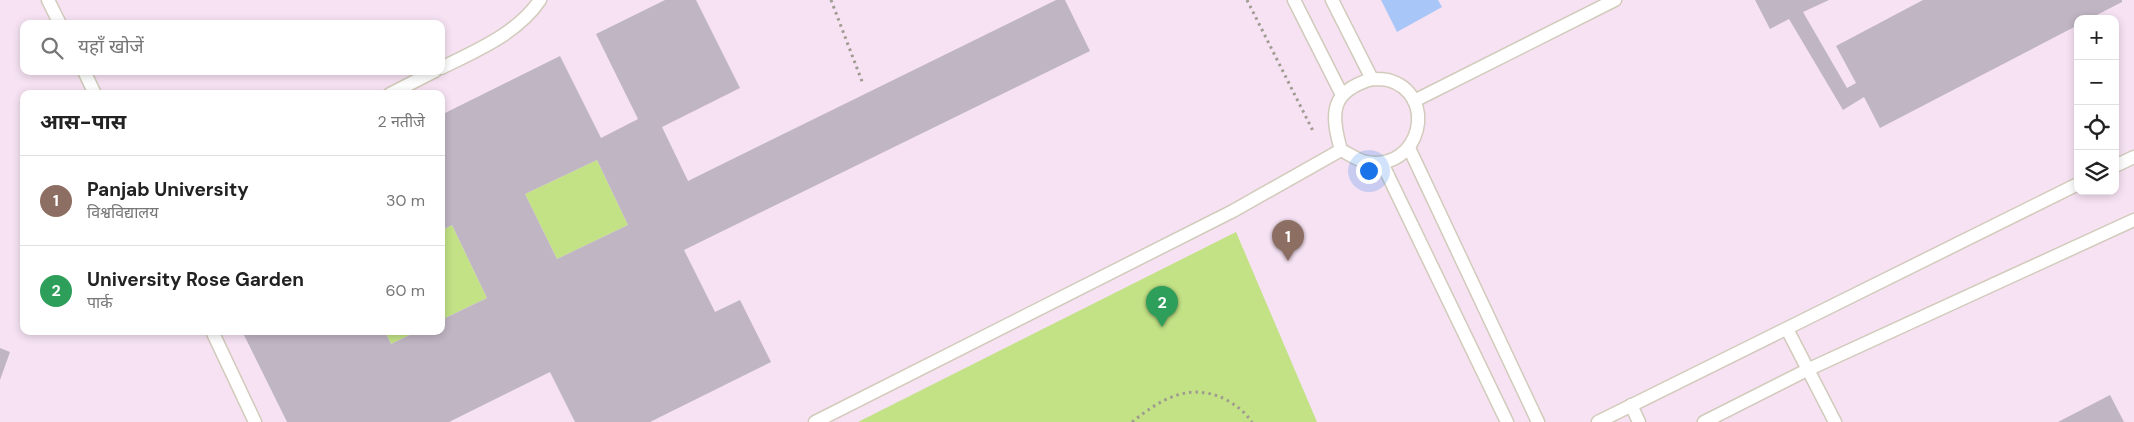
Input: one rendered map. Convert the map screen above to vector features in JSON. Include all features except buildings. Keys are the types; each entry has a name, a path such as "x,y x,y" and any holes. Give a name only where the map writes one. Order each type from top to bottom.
{"lane":[{"path":"48,0 58,20"},
{"path":"445,66 486,46 530,14 540,0"},
{"path":"1294,0 1342,95"},
{"path":"1332,0 1372,79"},
{"path":"1414,101 1615,0"},
{"path":"86,75 93,90"},
{"path":"398,90 428,75"},
{"path":"1372,79 1389,80 1403,88 1414,101 1419,120 1417,133 1409,148 1396,158 1382,163 1364,162 1342,150 1334,125 1336,109 1342,95 1356,84 1372,79"},
{"path":"1409,148 1538,422"},
{"path":"815,422 1233,210 1342,150"},
{"path":"2119,164 2134,156"},
{"path":"1382,163 1507,422"},
{"path":"1598,422 2074,186"},
{"path":"1704,422 1807,370 2134,220"},
{"path":"1787,329 1834,422"},
{"path":"214,335 255,422"},
{"path":"1632,405 1639,422"}],"path":[{"path":"831,0 863,84"},
{"path":"1246,0 1327,158"},
{"path":"1132,422 1165,400 1193,391 1214,394 1236,404 1252,422"}],"shaded area":[{"path":"0,0 2134,0 2134,422 0,422"}],"green space":[{"path":"597,160 628,225 557,259 525,194"},
{"path":"452,225 487,298 445,318 445,229"},
{"path":"1236,232 1317,422 858,422"},
{"path":"387,335 410,335 391,344"}],"water":[{"path":"1381,0 1438,0 1442,7 1397,32"}],"place":[{"name":"Panjab University","path":"1288,261"},
{"name":"University Rose Garden","path":"1162,327"}]}
